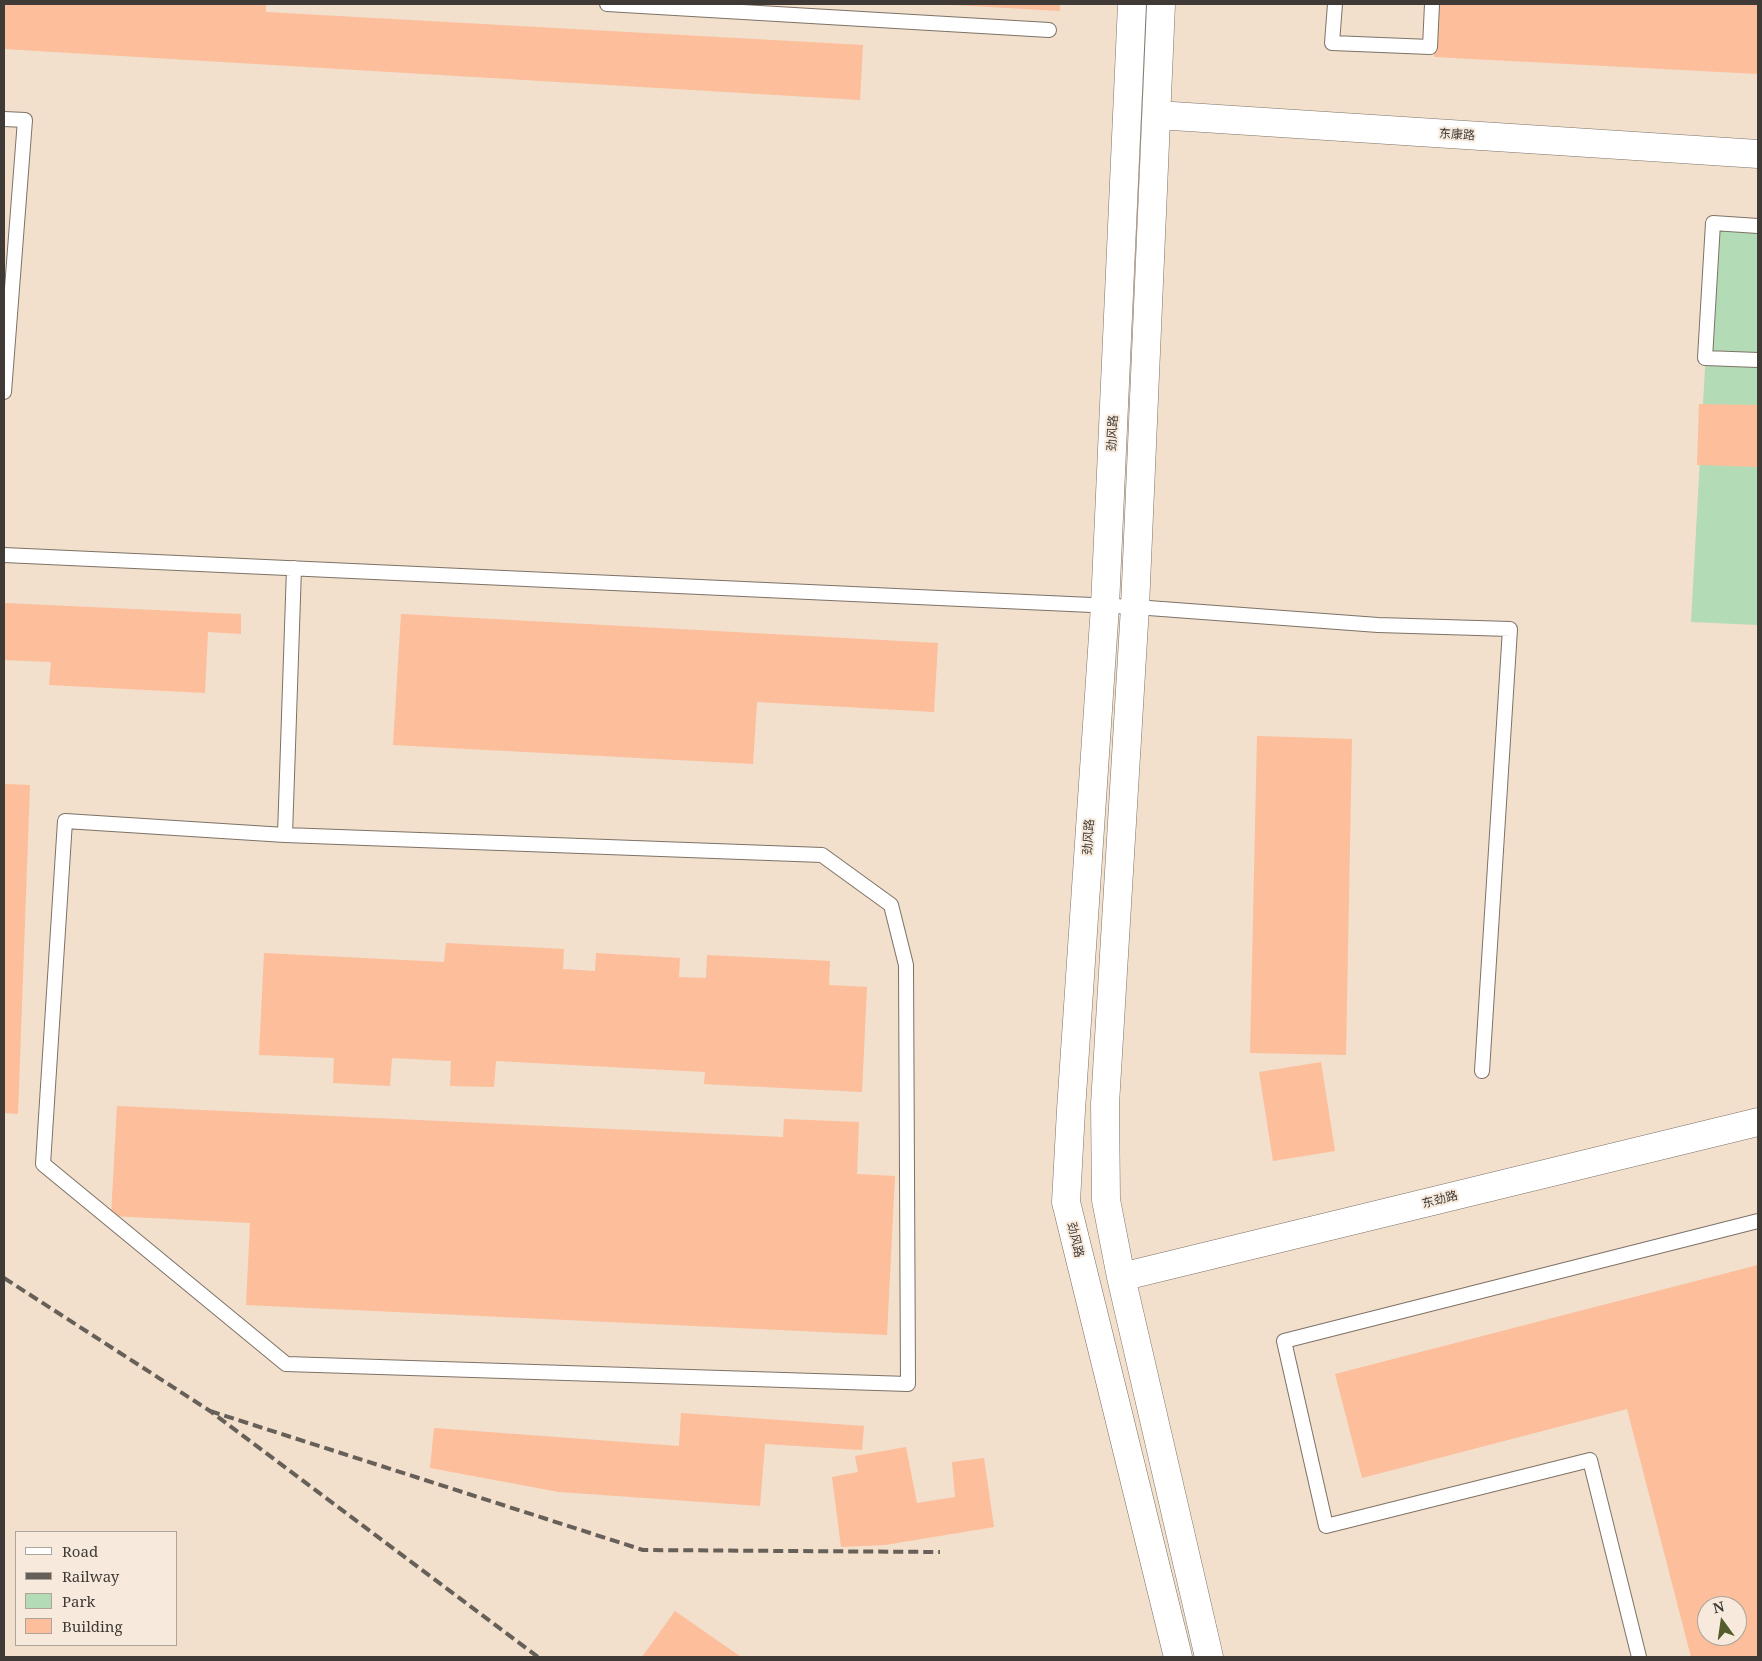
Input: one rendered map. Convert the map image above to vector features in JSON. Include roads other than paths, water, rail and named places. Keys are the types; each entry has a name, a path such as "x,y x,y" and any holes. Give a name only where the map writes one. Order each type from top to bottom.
{"street":[{"name":"劲风路","path":"1132,4 1105,606 1066,1202 1178,1657"},
{"path":"1161,4 1135,607 1105,1104 1106,1200 1121,1277 1209,1657"},
{"name":"东康路","path":"1157,115 1758,154"},
{"name":"东劲路","path":"1121,1277 1758,1122"}],"lane":[{"path":"607,4 1049,30"},
{"path":"1334,4 1332,43 1430,47 1432,4"},
{"path":"4,119 25,120 4,392"},
{"path":"1758,226 1713,224 1705,358 1758,360"},
{"path":"4,555 1135,607 1378,625 1510,629 1482,1071"},
{"path":"285,835 294,568"},
{"path":"65,821 285,835 822,855 891,905 906,965 908,1384 286,1364 44,1164 65,821"},
{"path":"1639,1657 1590,1460 1326,1526 1284,1341 1758,1221"}],"railway":[{"path":"4,1278 210,1411 538,1657"},
{"path":"210,1411 643,1550 940,1552"}]}
